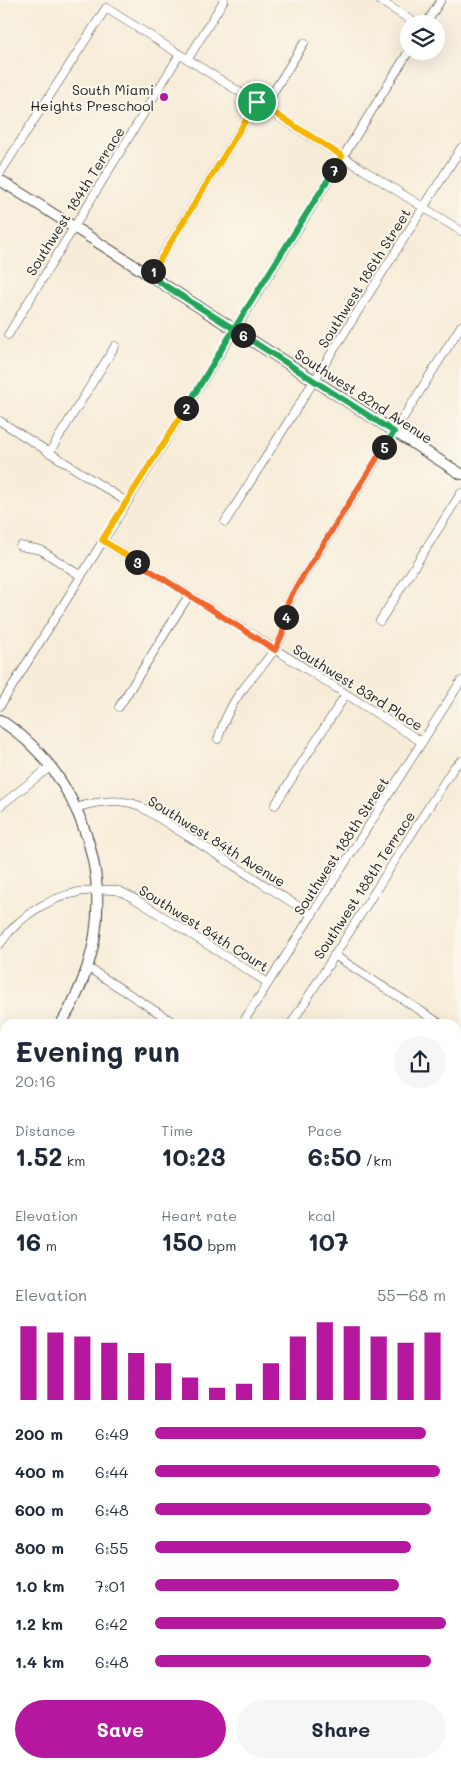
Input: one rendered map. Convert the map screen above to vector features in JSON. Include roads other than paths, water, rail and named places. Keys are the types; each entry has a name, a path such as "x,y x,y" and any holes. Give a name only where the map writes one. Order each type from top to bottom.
{"street":[{"name":"Southwest 184th Terrace","path":"8,335 74,227 184,56 224,0"},
{"path":"380,0 403,15"},
{"path":"432,15 441,0"},
{"path":"0,174 106,8 261,104 461,232"},
{"path":"150,276 261,104 304,43"},
{"path":"0,706 403,60"},
{"name":"Southwest 186th Street","path":"225,522 461,148"},
{"name":"Southwest 82nd Avenue","path":"0,180 461,474"},
{"path":"218,739 225,717 233,703 275,650 282,635 287,605 292,594 461,326"},
{"path":"49,453 114,346"},
{"path":"0,421 127,502"},
{"path":"380,621 461,493"},
{"name":"Southwest 83rd Place","path":"102,540 422,742"},
{"path":"20,546 41,550 81,576"},
{"path":"119,707 189,595"},
{"name":"Southwest 188th Street","path":"245,1019 461,681"},
{"path":"275,805 346,694"},
{"path":"0,720 31,746 50,767 76,808 90,848 96,890 96,928 80,988 64,1019"},
{"name":"Southwest 188th Terrace","path":"294,1019 454,767 461,761"},
{"path":"0,806 50,767"},
{"name":"Southwest 84th Avenue","path":"76,808 108,801 140,806 312,915"},
{"path":"0,944 17,924 42,906 74,893 96,890"},
{"name":"Southwest 84th Court","path":"96,890 113,890 129,895 268,983"},
{"path":"334,955 433,1019"},
{"path":"87,967 168,1019"}],"place":[{"name":"South Miami Heights Preschool","path":"164,97"}]}
